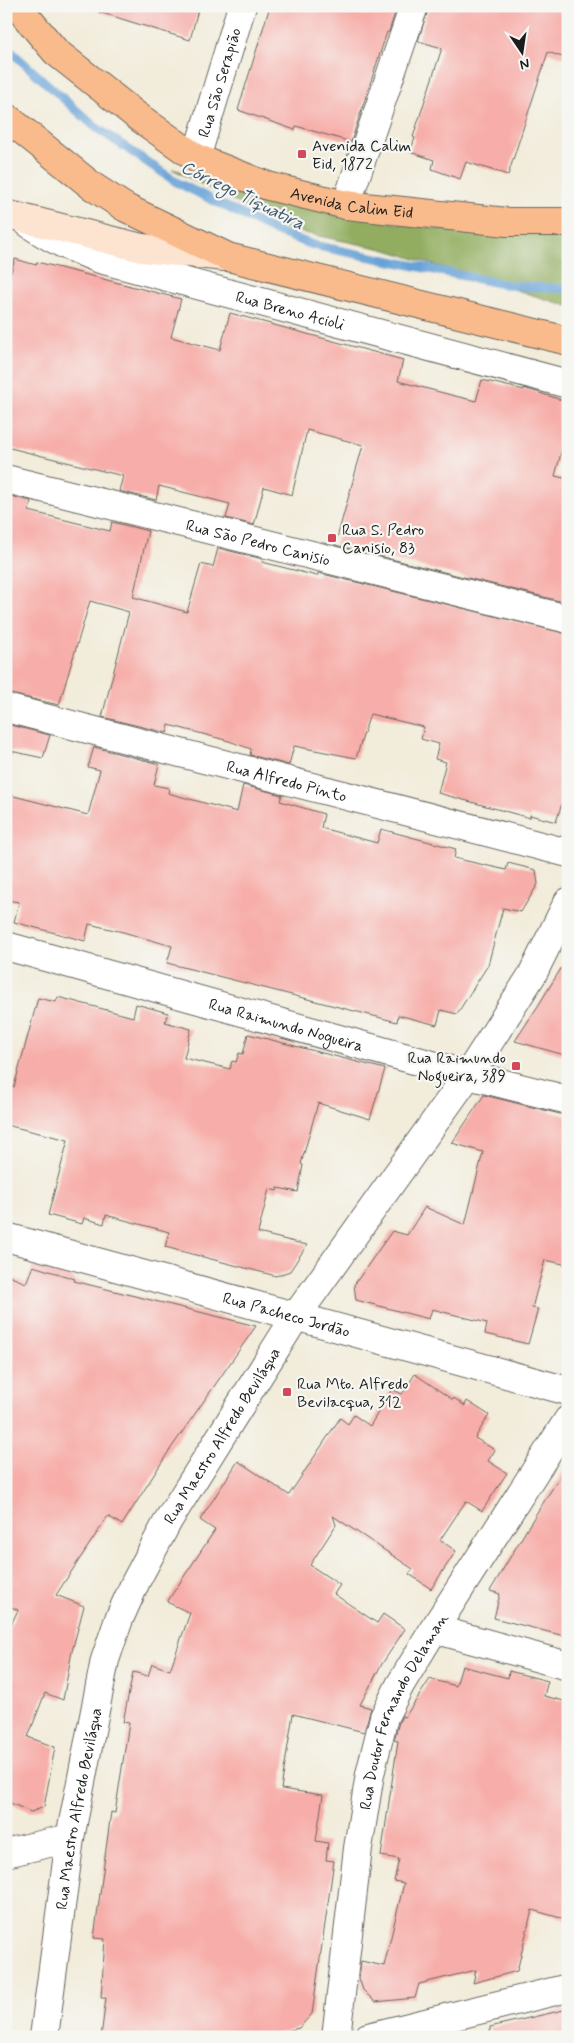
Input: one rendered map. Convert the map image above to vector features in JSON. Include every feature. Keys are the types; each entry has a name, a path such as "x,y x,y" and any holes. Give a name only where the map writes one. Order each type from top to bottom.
{"main road":[{"name":"Avenida Calim Eid","path":"17,6 56,52 137,116 196,158 268,186 346,205 507,222 568,222"},
{"path":"6,117 47,152 106,195 142,216 228,258 568,341"}],"street":[{"name":"Rua São Serapião","path":"196,158 242,6"},
{"path":"346,205 408,8"},
{"name":"Rua Breno Acioli","path":"13,215 142,248 228,258"},
{"name":"Rua Breno Acioli","path":"13,215 53,239 100,259 568,384"},
{"name":"Rua São Pedro Canisio","path":"6,479 568,619"},
{"name":"Rua Alfredo Pinto","path":"6,708 568,853"},
{"name":"Rua Maestro Alfredo Beviláqua","path":"44,2037 70,1838 105,1660 119,1619 136,1581 169,1519 296,1316 468,1075 532,975 568,902"},
{"name":"Rua Raimundo Nogueira","path":"6,946 468,1075 568,1100"},
{"name":"Rua Pacheco Jordão","path":"6,1237 568,1391"},
{"name":"Rua Doutor Fernando Delaman","path":"336,2037 358,1848 376,1746 384,1717 400,1685 434,1629 568,1420"},
{"path":"434,1629 568,1666"},
{"path":"6,1853 70,1838"},
{"path":"368,2037 568,1988"}],"green space":[{"path":"172,169 386,222 463,232 568,231 568,306 383,249 289,230"}],"building":[{"path":"99,6 199,6 190,40 99,12"},
{"path":"270,6 397,6 351,142 296,126 295,130 238,110"},
{"path":"429,6 553,6 568,11 568,59 548,52 508,175 466,162 460,179 432,169 434,160 410,152 415,138 413,137 442,48 418,41"},
{"path":"15,259 36,265 37,262 181,299 171,337 220,350 230,313 403,360 398,381 451,395 476,401 482,380 524,390 524,388 568,402 568,426 555,476 568,479 568,603 335,545 363,445 307,430 292,495 264,487 254,525 226,518 230,504 159,486 156,500 119,491 123,476 6,447 6,288"},
{"path":"6,495 31,501 29,511 110,531 112,522 148,531 133,597 187,612 201,564 213,567 218,548 263,559 262,562 317,576 318,573 327,575 568,634 568,785 556,822 530,815 530,818 438,793 446,762 435,759 439,744 421,739 424,727 370,714 356,758 294,746 289,765 250,755 251,749 229,741 169,725 167,733 102,717 129,612 90,601 59,705 6,693"},
{"path":"6,724 50,735 43,758 6,750"},
{"path":"94,747 159,764 154,785 169,788 168,793 237,812 243,785 282,795 280,801 324,814 321,828 377,843 381,829 456,849 454,858 506,870 508,863 536,870 538,884 521,912 503,908 488,965 457,1014 441,1010 437,1025 398,1015 397,1022 167,963 172,946 123,932 89,924 85,941 14,922 19,902 6,900 6,794 88,815 100,770 88,767"},
{"path":"568,957 568,1056 515,1041 538,1006"},
{"path":"58,997 133,1017 136,1004 168,1013 165,1022 191,1029 184,1058 230,1069 232,1061 236,1062 239,1053 243,1054 248,1034 385,1069 370,1119 318,1103 301,1164 303,1165 298,1192 278,1188 277,1191 269,1189 258,1233 307,1245 290,1271 276,1276 165,1247 169,1232 106,1215 104,1224 84,1218 82,1224 48,1215 68,1140 6,1125 6,1085 14,1087 38,998 56,1002"},
{"path":"484,1095 568,1116 568,1265 545,1260 532,1308 538,1309 528,1344 485,1334 487,1323 432,1309 429,1319 356,1300 354,1285 392,1231 407,1235 425,1207 465,1225 483,1152 452,1143"},
{"path":"33,1266 75,1279 74,1281 256,1326 167,1454 122,1525 108,1516 56,1595 84,1606 72,1651 63,1700 45,1693 28,1737 55,1747 44,1807 31,1812 6,1801 6,1635 18,1610 6,1605 6,1275 26,1283"},
{"path":"415,1374 453,1400 454,1398 465,1406 467,1401 489,1415 475,1438 495,1450 488,1461 507,1473 482,1511 466,1501 440,1540 456,1551 431,1589 409,1574 413,1569 333,1516 336,1525 310,1565 340,1585 334,1594 377,1623 383,1614 405,1629 380,1667 360,1705 371,1708 364,1732 293,1714 281,1789 323,1795 316,1841 328,1843 326,1860 334,1861 312,2014 299,2028 265,2037 101,2037 106,1998 101,1998 105,1939 94,1938 111,1812 115,1813 129,1723 123,1722 133,1672 148,1676 152,1664 170,1670 190,1613 167,1602 215,1530 200,1520 238,1461 289,1495 340,1418 348,1424 354,1415 370,1426 392,1389 402,1394"},
{"path":"568,1464 568,1637 494,1618 500,1594 490,1591"},
{"path":"462,1666 508,1678 509,1671 548,1681 544,1696 568,1702 568,1920 532,1910 517,1971 473,1983 476,1970 419,1984 415,1998 375,2002 363,1990 359,1978 361,1961 384,1966 404,1883 394,1881 399,1859 381,1856 398,1741 394,1740 402,1716 405,1717 430,1679 456,1686"},
{"path":"568,2009 568,2037 491,2037 490,2027"}],"waterway":[{"name":"Córrego Tiquatira","path":"6,47 94,126 178,183 275,231 313,245 508,285 568,289"}],"place":[{"name":"Avenida Calim Eid, 1872","path":"302,154"},
{"name":"Rua S. Pedro Canisio, 83","path":"332,538"},
{"name":"Rua Raimundo Nogueira, 389","path":"516,1066"},
{"name":"Rua Mto. Alfredo Bevilacqua, 312","path":"287,1392"}]}
